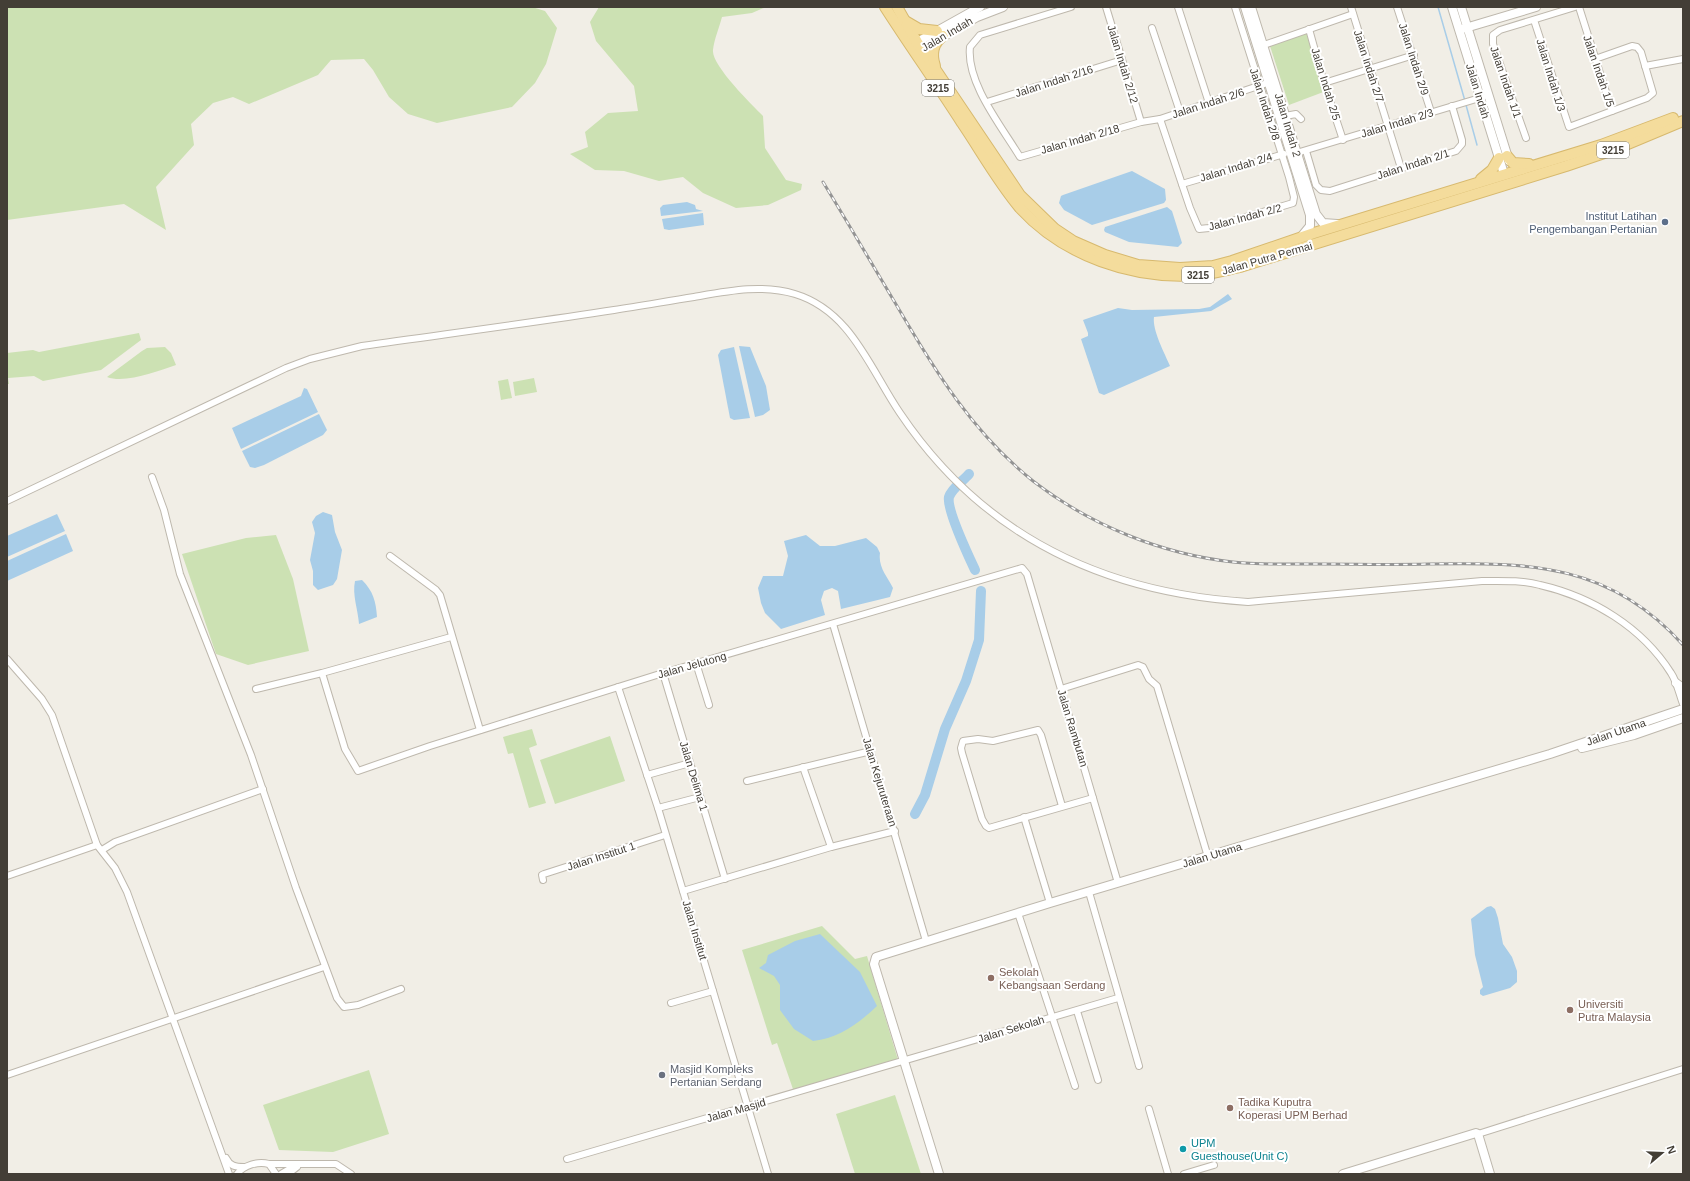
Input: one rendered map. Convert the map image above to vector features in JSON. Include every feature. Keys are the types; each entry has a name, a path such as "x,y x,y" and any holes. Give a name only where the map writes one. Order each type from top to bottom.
{"main road":[{"name":"Jalan Putra Permai","path":"885,7 937,71 1020,195 1055,229 1084,246 1105,255 1138,265 1180,268 1213,266 1232,261 1342,224 1509,175 1539,163 1601,145 1676,117 1683,117"},
{"name":"Jalan Putra Permai","path":"897,7 916,47 991,168 1020,208 1049,234 1076,251 1131,271 1156,275 1182,276 1215,273 1240,267 1616,149 1683,121"},
{"path":"904,19 919,29 940,33 933,51 933,58 937,71"},
{"path":"1472,185 1492,170 1503,157 1517,164 1539,163"},
{"path":"1486,190 1489,187 1506,181 1509,175 1531,173 1540,174"}],"street":[{"name":"Jalan Indah","path":"916,47 980,7"},
{"name":"Jalan Indah","path":"940,33 1003,7"},
{"path":"987,102 977,86 970,65 969,55 972,43 980,35 1071,7"},
{"name":"Jalan Indah 2/12","path":"1106,7 1141,122"},
{"path":"1178,7 1209,103"},
{"name":"Jalan Indah 2/8","path":"1235,7 1294,200"},
{"name":"Jalan Indah 2","path":"1245,7 1260,46"},
{"name":"Jalan Indah 2","path":"1251,7 1260,46 1271,82 1313,207 1320,221 1327,224 1342,224"},
{"name":"Jalan Indah 2/7","path":"1351,7 1401,168"},
{"name":"Jalan Indah 2/9","path":"1398,7 1431,112"},
{"name":"Jalan Indah","path":"1452,7 1463,29 1509,175"},
{"name":"Jalan Indah","path":"1461,7 1463,29"},
{"path":"1463,29 1536,7"},
{"path":"1534,20 1576,7"},
{"name":"Jalan Indah 1/5","path":"1579,7 1612,111 1650,97 1653,90 1645,66"},
{"path":"1260,46 1353,14"},
{"name":"Jalan Indah 1/1","path":"1526,138 1492,39 1493,35 1500,30 1534,20"},
{"name":"Jalan Indah 1/3","path":"1534,20 1567,126 1571,127 1612,111"},
{"path":"1152,28 1180,112"},
{"name":"Jalan Indah 2/5","path":"1309,29 1324,83 1343,140"},
{"path":"1595,58 1634,46 1641,52 1645,66 1683,59"},
{"path":"1324,83 1414,55"},
{"name":"Jalan Indah 2/16","path":"987,102 1122,60"},
{"name":"Jalan Indah 2/6","path":"1141,122 1160,119 1271,82"},
{"name":"Jalan Indah 2","path":"1271,82 1285,116 1311,222 1301,237"},
{"name":"Jalan Indah 2/3","path":"1306,151 1484,97"},
{"name":"Jalan Indah 2/18","path":"987,102 1020,157 1141,122"},
{"name":"Jalan Indah 2/1","path":"1306,151 1316,184 1324,192 1459,148 1462,140 1452,106"},
{"path":"1285,116 1296,114 1301,119"},
{"path":"1160,119 1182,184"},
{"name":"Jalan Indah 2/4","path":"1182,184 1281,154 1294,154 1306,151"},
{"name":"Jalan Indah 2/2","path":"1182,184 1199,229 1204,229 1290,205 1294,200"},
{"path":"7,501 167,423 286,368 310,359 362,346 541,321 724,292 765,289 786,292 811,301 829,312 844,325 859,344 900,413 930,452 954,479 968,493 995,515 1035,542 1068,560 1140,586 1179,595 1212,600 1248,602 1482,581 1511,581 1539,584 1582,598 1606,611 1630,628 1654,650 1680,689 1683,704"},
{"path":"152,476 164,510 180,574 201,624 263,789 324,967 337,998 344,1007 358,1005 401,989"},
{"path":"390,556 436,590 442,600 480,730"},
{"name":"Jalan Jelutong","path":"322,673 345,749 358,771 480,730 663,673 1015,569 1023,569 1027,574"},
{"name":"Jalan Rambutan","path":"1027,574 1118,883"},
{"name":"Jalan Kejuruteraan","path":"833,624 895,831 926,941"},
{"path":"256,690 452,637"},
{"path":"7,659 48,706 97,845 122,880 229,1174"},
{"path":"696,663 709,705"},
{"path":"1061,689 1138,665 1143,667 1150,679 1157,686 1208,857"},
{"name":"Jalan Delima 1","path":"663,673 725,879"},
{"name":"Jalan Institut","path":"618,687 658,808 768,1174"},
{"name":"Jalan Utama","path":"905,1061 874,964 875,958 1018,912 1208,857 1550,754 1683,709"},
{"name":"Jalan Utama","path":"1550,754 1634,735 1683,718"},
{"path":"1062,806 1041,735 1038,730 993,741 978,739 963,742 961,748 962,753 982,819 986,826 993,827 1093,798"},
{"path":"747,781 871,751"},
{"path":"647,775 690,763"},
{"path":"803,767 831,848"},
{"path":"102,850 115,842 263,789"},
{"path":"658,808 700,796"},
{"path":"1024,817 1050,903"},
{"path":"683,891 895,831"},
{"name":"Jalan Institut 1","path":"543,880 542,875 544,874 665,835"},
{"path":"7,876 97,845"},
{"path":"1089,892 1118,998 1139,1066"},
{"path":"1018,912 1075,1086"},
{"path":"7,1075 173,1017 324,967"},
{"path":"671,1003 713,991"},
{"name":"Jalan Sekolah","path":"905,1061 1118,998"},
{"path":"1077,1011 1098,1080"},
{"path":"905,1061 925,1134 934,1174"},
{"name":"Jalan Masjid","path":"567,1159 905,1061"},
{"path":"1343,1174 1473,1133 1478,1134 1683,1069"},
{"path":"1149,1109 1168,1174"},
{"path":"925,1134 939,1174"},
{"path":"1478,1134 1490,1174"},
{"path":"221,1149 229,1164 246,1167"},
{"path":"237,1174 246,1167 258,1163 336,1164 351,1174"},
{"path":"281,1174 287,1169 301,1163"},
{"path":"288,1174 301,1163"},
{"path":"269,1164 276,1174"},
{"path":"1184,1174 1214,1165"}],"green space":[{"path":"7,7 532,7 545,11 557,28 546,64 535,83 512,107 437,123 408,114 389,97 373,70 364,59 331,60 318,75 249,104 233,97 213,103 191,124 194,145 156,187 166,230 124,204 7,220"},
{"path":"599,7 766,7 752,13 722,17 715,38 713,50 714,57 725,75 763,116 765,148 786,180 802,184 801,190 768,205 736,208 703,193 683,177 659,181 624,171 595,170 570,154 588,147 585,132 608,113 638,111 634,86 596,41 590,22"},
{"path":"1308,32 1326,91 1289,105 1270,46"},
{"path":"139,333 141,340 101,370 43,381 34,376 8,378 9,384 7,384 7,353 33,350 39,352"},
{"path":"165,347 171,353 176,365 132,378 114,379 107,377 147,348"},
{"path":"534,378 537,392 515,396 513,382"},
{"path":"508,379 512,398 501,400 498,381"},
{"path":"276,535 293,579 309,651 248,665 216,654 182,554 246,538"},
{"path":"532,729 537,745 529,748 546,803 529,808 513,753 508,754 503,737"},
{"path":"610,736 625,781 555,804 540,760"},
{"path":"822,926 855,959 867,956 898,1060 794,1092 777,1043 772,1045 742,950"},
{"path":"369,1070 389,1134 333,1152 279,1150 263,1105"},
{"path":"895,1095 921,1174 855,1174 836,1114"}],"water":[{"path":"1132,171 1165,189 1166,200 1164,203 1092,225 1064,210 1059,203 1061,196 1063,195"},
{"path":"687,202 695,205 696,209 703,211 661,216 660,208 663,205"},
{"path":"1167,207 1172,211 1182,243 1178,247 1129,242 1105,232 1104,230 1105,227"},
{"path":"703,213 704,225 669,230 664,229 662,219"},
{"path":"1228,294 1232,299 1211,311 1154,317 1157,335 1170,366 1104,395 1099,393 1081,339 1088,336 1083,320 1118,308 1132,310 1199,309 1210,307"},
{"path":"739,346 750,347 766,386 770,410 763,415 755,417"},
{"path":"734,347 750,418 734,420 730,418 718,355 721,350"},
{"path":"304,388 307,389 318,412 241,449 232,428 301,396"},
{"path":"319,414 327,430 323,435 264,465 255,468 250,467 242,451"},
{"path":"323,512 332,515 335,532 342,550 337,579 333,585 318,590 313,585 313,571 310,560 315,533 312,522 316,516"},
{"path":"57,514 65,531 7,557 7,536"},
{"path":"66,534 73,551 7,581 7,561"},
{"path":"806,535 820,546 835,546 866,538 877,547 880,553 880,563 893,588 890,597 841,609 838,591 832,588 824,591 821,600 825,615 781,629 765,613 758,588 763,576 783,576 788,556 784,541"},
{"path":"362,580 369,588 373,597 377,617 359,624 354,586 355,581"},
{"path":"1491,906 1495,909 1498,918 1503,944 1512,957 1517,971 1517,982 1510,988 1483,996 1480,994 1480,990 1483,987 1475,955 1471,919 1487,907"},
{"path":"820,934 860,972 877,1006 863,1019 848,1029 831,1037 813,1041 794,1029 780,1010 780,985 774,976 759,968 766,963 768,955 795,941"}],"waterway":[{"path":"1438,7 1465,101"},
{"path":"1466,105 1477,145"},
{"path":"969,474 950,494 949,503 959,533 975,570"},
{"path":"915,814 925,795 945,729 966,681 979,640 981,591"}],"railway":[{"path":"823,182 926,354 957,400 974,422 992,443 1033,481 1055,497 1102,524 1127,535 1179,552 1233,562 1254,564 1501,564 1535,567 1567,573 1598,583 1627,598 1656,618 1683,645"}],"place":[{"name":"Institut Latihan Pengembangan Pertanian","path":"1665,222"},
{"name":"Sekolah Kebangsaan Serdang","path":"991,978"},
{"name":"Universiti Putra Malaysia","path":"1570,1010"},
{"name":"Masjid Kompleks Pertanian Serdang","path":"662,1075"},
{"name":"Tadika Kuputra Koperasi UPM Berhad","path":"1230,1108"},
{"name":"UPM Guesthouse(Unit C)","path":"1183,1149"}]}
